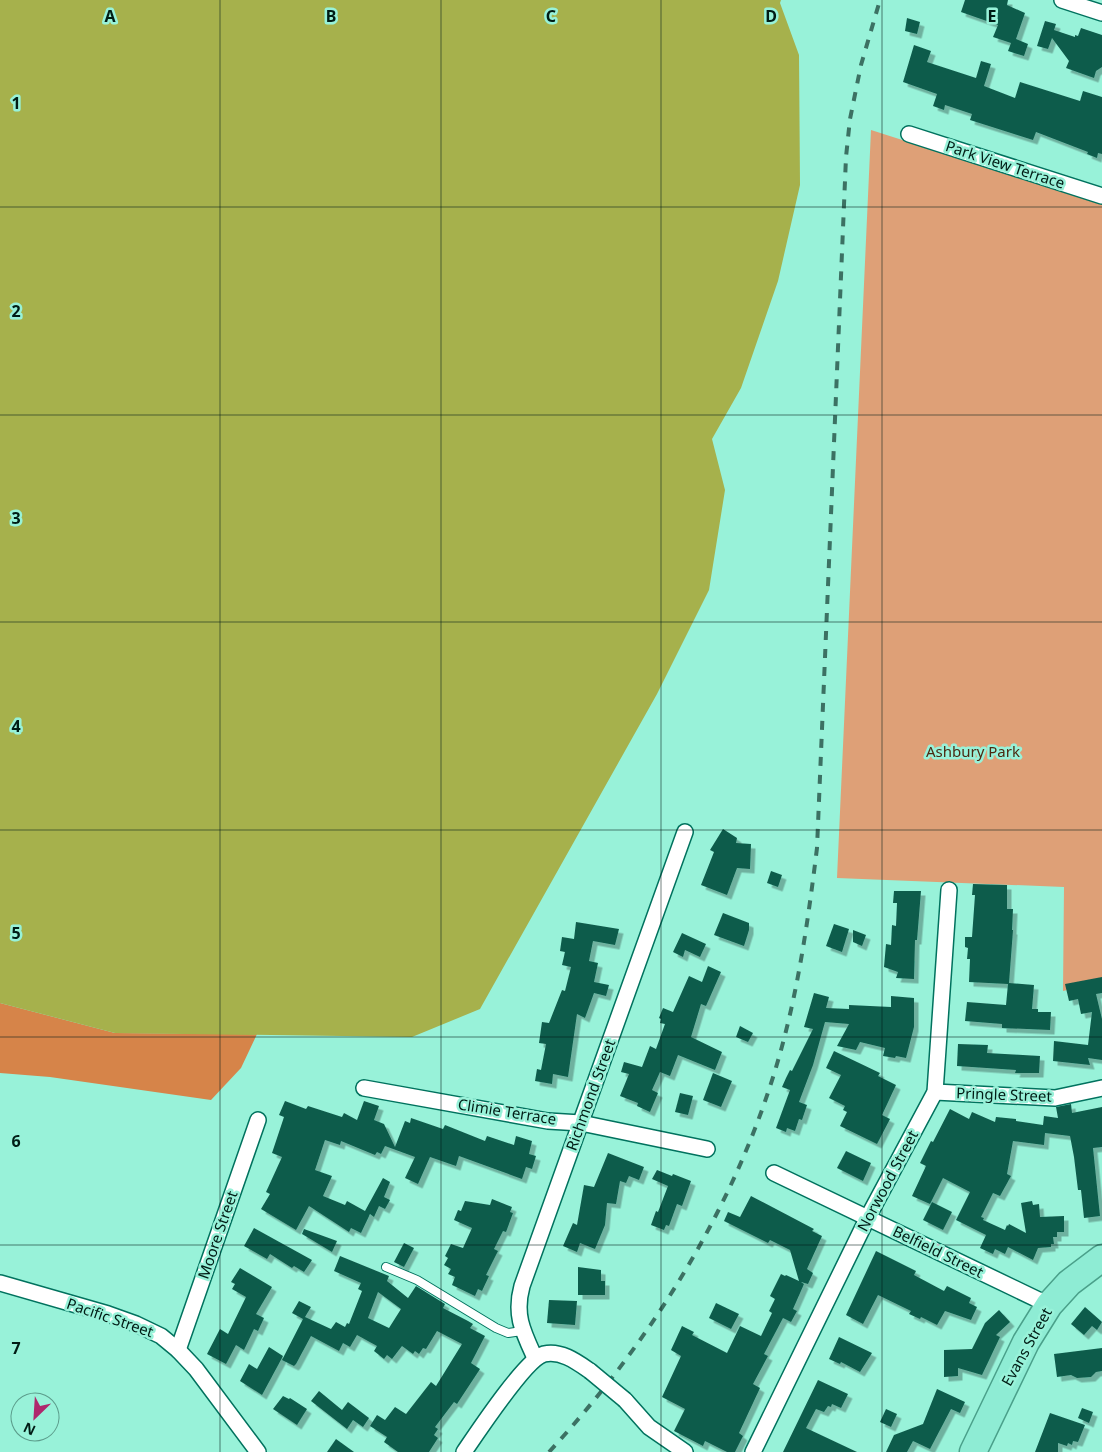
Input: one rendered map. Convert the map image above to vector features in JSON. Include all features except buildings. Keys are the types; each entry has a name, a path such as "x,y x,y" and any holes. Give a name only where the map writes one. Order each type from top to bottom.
{"highway":[{"name":"Evans Street","path":"973,1452 1026,1342 1049,1305 1069,1283 1102,1258"}],"street":[{"path":"1062,0 1102,13"},
{"name":"Park View Terrace","path":"909,134 1102,196"},
{"name":"Richmond Street","path":"535,1358 522,1331 518,1308 522,1286 686,832"},
{"name":"Norwood Street","path":"754,1452 868,1217 935,1092 949,890"},
{"name":"Climie Terrace","path":"364,1088 548,1121 581,1123 707,1149"},
{"name":"Pringle Street","path":"935,1092 1054,1098 1102,1088"},
{"name":"Moore Street","path":"178,1350 258,1120"},
{"name":"Belfield Street","path":"774,1173 1049,1305"},
{"name":"Pacific Street","path":"0,1283 108,1314 161,1336 196,1369 258,1452"},
{"path":"464,1452 522,1372 535,1358 552,1353 563,1355 590,1371 625,1400 649,1427 685,1452"}],"lane":[{"path":"386,1267 417,1280 502,1330 513,1333 522,1331"}],"green space":[{"name":"Ashbury Park","path":"871,130 1102,204 1102,982 1063,991 1064,887 837,878"}],"shaded area":[{"path":"0,0 781,0 780,3 799,55 800,185 778,281 741,388 712,439 725,490 709,590 657,694 480,1009 412,1037 115,1033 0,1003"},
{"path":"0,1003 115,1033 257,1034 241,1068 211,1100 50,1077 0,1073"}],"railway":[{"path":"549,1452 586,1410 654,1319 685,1271 713,1221 738,1170 759,1117 777,1064 791,1011 806,930 817,848 846,157 850,119 861,65 880,0"}]}
